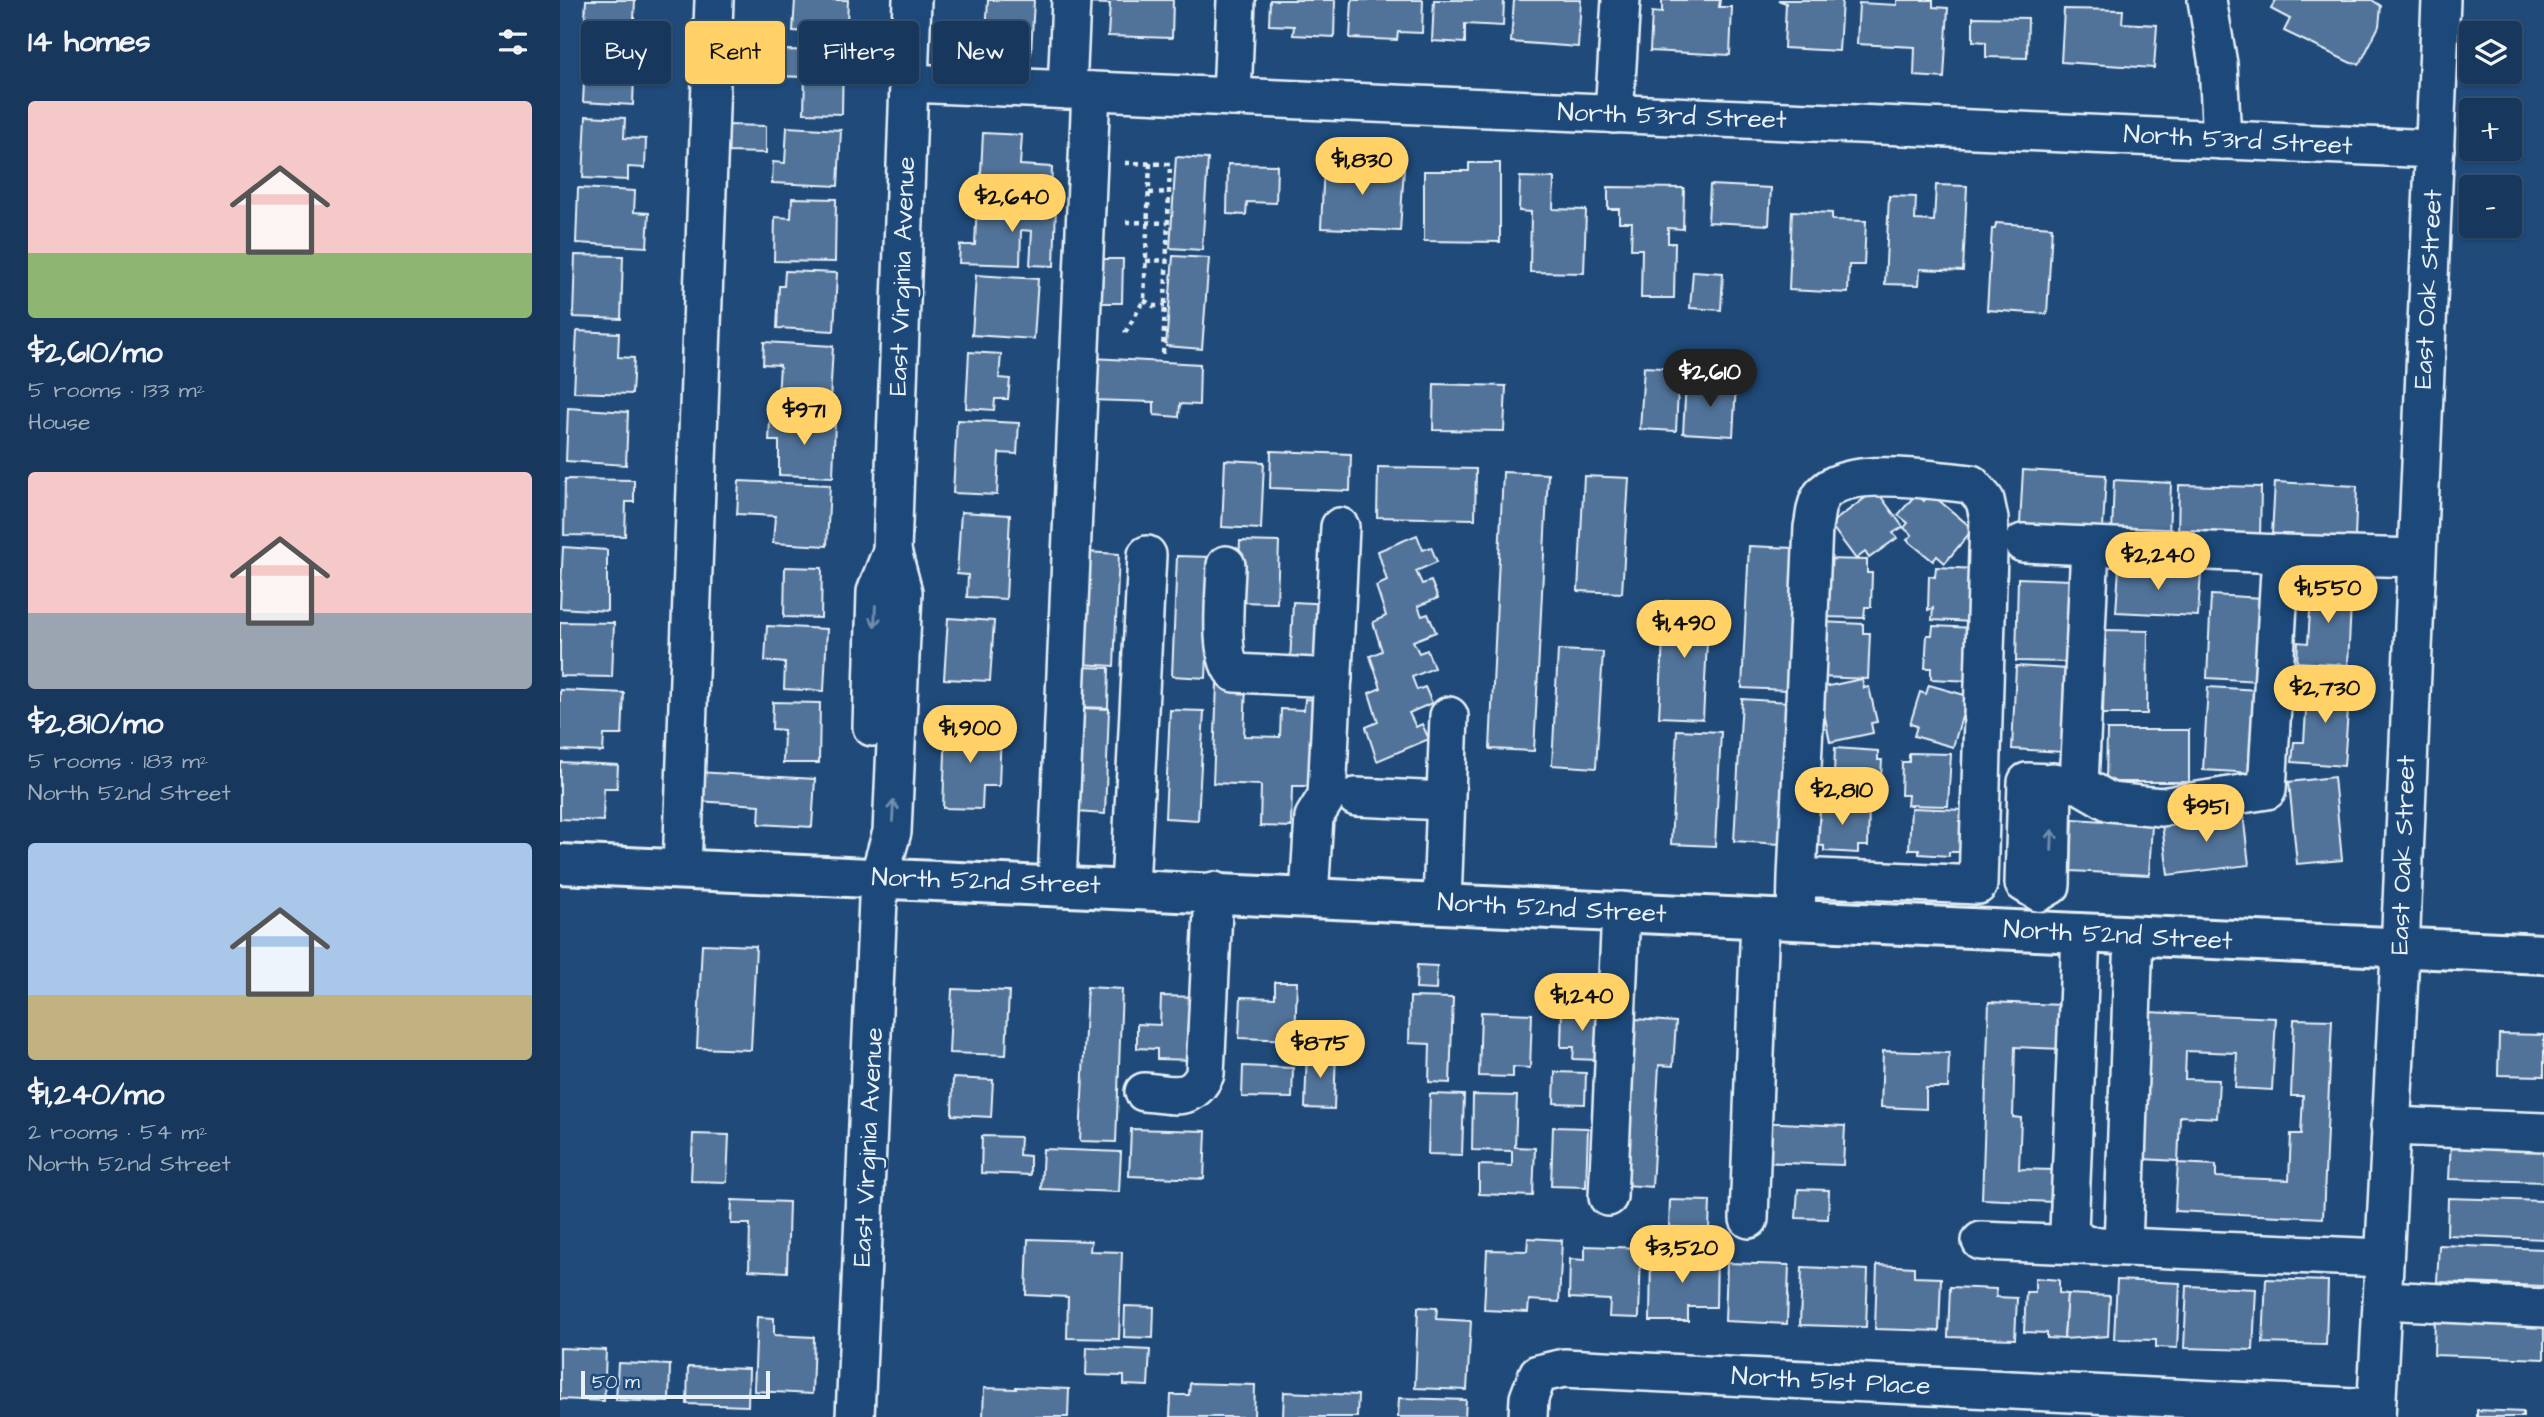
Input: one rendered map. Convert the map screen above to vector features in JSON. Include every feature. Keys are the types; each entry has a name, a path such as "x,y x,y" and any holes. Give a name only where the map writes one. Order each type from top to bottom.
{"main road":[{"name":"North 52nd Street","path":"560,864 1130,887 2544,954"}],"street":[{"path":"682,868 714,0"},
{"name":"East Virginia Avenue","path":"911,21 912,0"},
{"path":"1056,884 1079,90 1071,0"},
{"path":"1232,97 1236,0"},
{"path":"1614,114 1621,0"},
{"path":"2207,0 2218,64 2222,140"},
{"name":"East Oak Street","path":"2376,1412 2441,0"},
{"name":"North 53rd Street","path":"919,83 2435,149"},
{"name":"East Virginia Avenue","path":"855,1417 879,877 868,831 876,592 892,551 909,84"},
{"path":"1749,1219 1778,918 1797,877 1813,527 1819,499 1831,486 1882,476 1971,484 1985,500 1989,556 1977,928"},
{"path":"1309,896 1314,817 1327,796 1340,527"},
{"path":"2023,543 2416,558"},
{"path":"2037,931 2039,892 2024,883 2053,783 2090,546"},
{"path":"2053,783 2110,802 2161,807 2267,790 2281,554"},
{"path":"1130,887 1147,555"},
{"path":"1226,565 1225,653 1230,668 1236,673 1333,678"},
{"path":"1442,902 1449,716"},
{"path":"1356,797 1445,801"},
{"path":"1797,877 1978,885"},
{"path":"1144,1092 1185,1095 1199,1088 1205,1074 1214,891"},
{"path":"1608,1197 1621,911"},
{"path":"2081,933 2069,1231 2083,1245"},
{"path":"2123,1246 2134,935"},
{"path":"2390,1126 2544,1132"},
{"path":"1981,1241 2385,1258"},
{"path":"2382,1300 2544,1308"},
{"name":"North 51st Place","path":"1528,1417 1529,1398 1538,1374 1564,1368 2376,1412"}],"path":[{"path":"1125,163 1170,164 1163,355"},
{"path":"1125,334 1144,300 1150,163"},
{"path":"1149,193 1169,192"},
{"path":"1126,222 1168,223"},
{"path":"1146,261 1167,260"},
{"path":"1144,300 1153,306 1165,306"}],"building":[{"path":"586,0 635,0 634,21 585,21"},
{"path":"795,0 848,0 847,21 799,21 799,31 793,31"},
{"path":"988,0 1034,0 1031,54 1029,21 987,21"},
{"path":"1084,0 1173,0 1172,38 1108,36 1110,4 1084,3"},
{"path":"1270,0 1335,0 1334,37 1293,35 1294,26 1269,25"},
{"path":"1352,0 1423,0 1422,33 1398,32 1397,40 1350,38"},
{"path":"1434,0 1504,0 1503,26 1465,24 1465,43 1432,41"},
{"path":"1514,0 1581,0 1578,47 1511,42"},
{"path":"1662,0 1720,0 1719,7 1732,7 1730,55 1650,51 1652,12 1662,13"},
{"path":"1778,0 1842,0 1839,51 1784,48 1786,3"},
{"path":"1897,0 1933,0 1933,7 1948,8 1944,78 1914,76 1915,47 1857,44 1859,3 1897,5"},
{"path":"2276,0 2372,0 2381,6 2379,26 2360,64 2351,63 2284,31 2290,19 2271,9"},
{"path":"2064,9 2123,10 2122,23 2157,25 2154,68 2061,62"},
{"path":"1973,17 2028,18 2027,58 1986,57 1986,42 1973,41"},
{"path":"785,50 799,50 799,77 785,76"},
{"path":"584,84 634,84 633,105 583,102"},
{"path":"805,84 842,84 842,114 804,113"},
{"path":"586,116 625,118 624,138 646,139 645,168 628,167 628,180 583,178"},
{"path":"727,125 766,126 766,153 727,152"},
{"path":"787,127 841,130 838,186 772,183 773,162 785,163"},
{"path":"983,133 1022,135 1020,165 1052,167 1051,196 980,192"},
{"path":"1176,157 1208,159 1202,250 1170,248"},
{"path":"1324,163 1404,167 1400,231 1321,228"},
{"path":"1469,163 1500,163 1500,242 1424,241 1424,171 1469,171"},
{"path":"1228,164 1277,165 1276,203 1247,202 1246,215 1227,214"},
{"path":"1520,177 1554,178 1553,209 1586,210 1584,273 1530,272 1531,212 1519,211"},
{"path":"1710,185 1771,188 1769,225 1708,222"},
{"path":"1936,185 1967,186 1963,271 1920,269 1919,285 1885,284 1889,196 1916,197 1915,220 1934,221"},
{"path":"1608,187 1684,188 1683,229 1668,228 1668,243 1675,243 1674,298 1641,298 1642,249 1631,249 1632,222 1619,222 1619,209 1608,209"},
{"path":"578,188 635,191 634,212 649,213 647,247 576,243"},
{"path":"792,198 836,199 835,262 774,261 775,217 791,218"},
{"path":"977,202 1056,205 1054,266 1030,265 1032,231 1021,230 1020,265 959,263 960,245 975,245"},
{"path":"1792,211 1832,213 1832,220 1866,221 1864,265 1849,265 1848,293 1789,290"},
{"path":"1996,223 2052,227 2047,314 1987,310 1992,229 1995,229"},
{"path":"575,255 623,256 621,319 573,317"},
{"path":"1173,256 1209,258 1202,349 1166,346"},
{"path":"1098,259 1123,259 1122,303 1097,303"},
{"path":"785,271 837,273 834,331 777,328 779,286 784,286"},
{"path":"1693,271 1723,273 1721,310 1690,308"},
{"path":"976,275 1038,279 1034,339 972,335"},
{"path":"577,331 619,333 618,357 634,358 632,394 574,392"},
{"path":"764,342 833,346 830,402 778,398 780,365 763,364"},
{"path":"969,352 1001,354 999,378 1010,379 1008,399 995,399 994,410 966,408"},
{"path":"1093,358 1200,364 1199,405 1180,404 1179,417 1154,415 1154,402 1090,400"},
{"path":"1644,367 1679,369 1676,431 1640,429"},
{"path":"1686,382 1736,385 1733,436 1683,433"},
{"path":"1434,384 1506,386 1504,431 1433,430"},
{"path":"568,408 628,412 626,465 566,461"},
{"path":"770,419 835,421 833,477 779,475 779,441 769,441"},
{"path":"957,420 1019,423 1017,454 999,453 997,495 953,493"},
{"path":"1271,451 1351,454 1350,491 1270,488"},
{"path":"1225,460 1264,462 1261,529 1222,527"},
{"path":"1378,467 1476,469 1475,519 1377,517"},
{"path":"2023,470 2106,475 2103,528 2020,524"},
{"path":"1503,472 1548,474 1534,751 1490,749"},
{"path":"1584,476 1629,478 1622,593 1578,591"},
{"path":"565,479 634,480 634,502 626,502 625,536 564,535"},
{"path":"2114,480 2171,483 2169,536 2112,534"},
{"path":"739,481 830,485 827,546 773,543 775,516 737,514"},
{"path":"2275,482 2357,486 2355,538 2272,534"},
{"path":"2179,485 2261,487 2260,538 2178,537"},
{"path":"1876,490 1903,527 1893,533 1897,538 1869,558 1865,552 1856,559 1830,524"},
{"path":"1930,493 1973,529 1945,563 1937,556 1933,561 1907,540 1912,535 1904,528 1908,523 1898,515 1916,494 1924,501"},
{"path":"961,512 1010,515 1006,599 967,597 968,575 957,574"},
{"path":"1417,535 1423,550 1431,547 1437,562 1416,571 1422,584 1431,581 1438,598 1418,606 1422,616 1428,614 1436,632 1413,641 1419,653 1427,650 1434,668 1412,677 1417,690 1425,687 1432,703 1409,713 1416,727 1422,724 1429,739 1377,761 1366,727 1378,722 1369,693 1381,688 1370,656 1382,651 1373,622 1386,616 1376,586 1387,581 1378,551"},
{"path":"1240,541 1279,542 1277,603 1237,602"},
{"path":"1749,546 1794,548 1787,690 1742,688"},
{"path":"563,547 607,550 607,611 560,608"},
{"path":"1086,552 1119,554 1114,666 1080,664"},
{"path":"1177,556 1211,557 1206,678 1172,676"},
{"path":"1825,559 1867,560 1867,573 1872,573 1871,607 1865,607 1864,618 1823,617"},
{"path":"785,567 822,568 821,618 784,617"},
{"path":"1936,567 1976,569 1974,622 1932,620 1933,608 1928,610 1929,576 1935,577"},
{"path":"2119,568 2201,573 2198,616 2116,612"},
{"path":"2018,578 2070,580 2069,662 2016,661"},
{"path":"2312,581 2352,583 2348,665 2297,662 2298,642 2308,643"},
{"path":"2211,595 2263,598 2259,681 2207,678"},
{"path":"1665,601 1709,604 1703,719 1659,717"},
{"path":"1293,602 1332,604 1329,665 1290,664"},
{"path":"948,618 994,621 990,681 944,679"},
{"path":"560,622 614,623 612,677 560,676"},
{"path":"1821,622 1863,624 1863,633 1870,633 1868,679 1819,677"},
{"path":"767,626 827,629 824,691 784,689 785,663 765,661"},
{"path":"1933,626 1975,628 1972,681 1931,679 1931,668 1925,668 1927,635 1932,635"},
{"path":"2105,630 2148,631 2147,714 2103,714"},
{"path":"1558,650 1603,652 1596,768 1552,765"},
{"path":"2016,666 2068,669 2064,752 2012,749"},
{"path":"1081,667 1109,668 1108,708 1080,707"},
{"path":"1862,679 1864,688 1869,687 1877,722 1871,723 1873,733 1830,742 1819,688"},
{"path":"2308,680 2350,683 2344,766 2292,762 2294,742 2304,742"},
{"path":"1217,684 1246,685 1244,736 1280,737 1281,709 1304,710 1305,699 1318,700 1315,786 1292,786 1291,827 1260,826 1261,785 1213,783"},
{"path":"1929,685 1968,696 1953,747 1914,736 1917,726 1910,724 1920,692 1926,694"},
{"path":"2208,687 2259,690 2254,773 2203,770"},
{"path":"560,690 624,693 622,735 604,735 603,752 560,750"},
{"path":"1742,699 1788,702 1780,844 1734,841"},
{"path":"773,702 820,703 819,763 783,763 784,730 772,729"},
{"path":"1080,708 1109,709 1105,814 1076,812"},
{"path":"1170,710 1204,711 1198,820 1165,818"},
{"path":"946,726 1001,728 999,786 983,786 982,809 943,808"},
{"path":"1677,730 1721,732 1715,846 1671,844"},
{"path":"2107,730 2189,730 2189,782 2106,782"},
{"path":"1835,748 1878,751 1878,760 1882,760 1880,794 1874,793 1874,802 1833,800"},
{"path":"1909,753 1951,754 1948,806 1907,805 1908,795 1901,795 1902,762 1909,762"},
{"path":"560,762 618,765 617,788 604,788 603,821 560,819"},
{"path":"697,772 815,779 812,827 759,824 760,805 696,801"},
{"path":"2334,777 2342,860 2297,864 2289,782"},
{"path":"1816,804 1869,806 1868,846 1858,846 1858,853 1824,851 1824,846 1815,845"},
{"path":"1911,808 1965,810 1963,852 1949,852 1949,856 1919,854 1919,850 1909,850"},
{"path":"2243,814 2249,865 2168,875 2162,824"},
{"path":"2073,819 2152,824 2149,875 2071,871"},
{"path":"702,944 756,946 751,1050 697,1048"},
{"path":"1417,965 1437,966 1436,990 1416,989"},
{"path":"1275,982 1297,982 1295,1040 1239,1038 1241,997 1275,998"},
{"path":"1087,987 1122,989 1116,1142 1080,1141"},
{"path":"952,989 1009,991 1006,1055 949,1053"},
{"path":"1161,996 1199,997 1197,1060 1157,1059 1157,1049 1137,1048 1137,1024 1160,1025"},
{"path":"1410,997 1453,998 1450,1083 1429,1082 1430,1044 1409,1043"},
{"path":"1989,1002 2063,1005 2062,1049 2015,1047 2013,1117 2021,1118 2019,1169 2055,1170 2054,1202 1982,1199"},
{"path":"1562,1009 1601,1010 1599,1060 1573,1059 1574,1047 1561,1047"},
{"path":"1481,1012 1532,1014 1530,1068 1513,1067 1513,1077 1479,1076"},
{"path":"2148,1012 2276,1018 2272,1090 2235,1088 2237,1053 2186,1051 2185,1079 2219,1080 2217,1118 2180,1116 2178,1163 2216,1165 2216,1177 2289,1180 2291,1134 2301,1134 2303,1096 2291,1096 2294,1019 2332,1020 2323,1218 2175,1211 2178,1161 2142,1159"},
{"path":"1636,1019 1676,1022 1673,1066 1659,1065 1652,1187 1626,1185"},
{"path":"2499,1034 2544,1035 2544,1076 2498,1075"},
{"path":"1307,1050 1336,1051 1334,1109 1305,1108"},
{"path":"1883,1051 1949,1053 1948,1088 1926,1088 1926,1109 1881,1107"},
{"path":"1243,1066 1293,1068 1292,1098 1242,1097"},
{"path":"1555,1072 1586,1073 1585,1104 1554,1103"},
{"path":"953,1078 993,1080 991,1117 952,1115"},
{"path":"1430,1094 1464,1095 1462,1155 1428,1154"},
{"path":"1473,1095 1517,1096 1515,1147 1535,1148 1533,1196 1479,1194 1479,1165 1512,1166 1512,1151 1472,1150"},
{"path":"1757,1122 1845,1126 1843,1165 1755,1162"},
{"path":"1553,1127 1588,1128 1586,1187 1551,1186"},
{"path":"1131,1129 1206,1131 1204,1179 1129,1176"},
{"path":"693,1134 729,1135 727,1182 691,1181"},
{"path":"982,1136 1020,1137 1019,1155 1030,1156 1030,1175 981,1173"},
{"path":"2451,1141 2544,1144 2544,1182 2449,1179"},
{"path":"1043,1149 1121,1152 1119,1192 1041,1189"},
{"path":"1798,1189 1829,1190 1828,1219 1796,1218"},
{"path":"2448,1198 2544,1201 2544,1239 2447,1235"},
{"path":"732,1200 789,1202 787,1272 749,1270 750,1224 731,1224"},
{"path":"1670,1200 1710,1201 1709,1229 1669,1227"},
{"path":"1528,1238 1562,1240 1559,1302 1529,1300 1528,1312 1484,1310 1487,1250 1527,1251"},
{"path":"1028,1239 1091,1241 1090,1251 1122,1252 1119,1339 1067,1338 1068,1297 1026,1295"},
{"path":"2439,1245 2544,1249 2544,1286 2437,1282"},
{"path":"1585,1246 1641,1248 1639,1318 1609,1317 1610,1300 1569,1298 1570,1259 1585,1260"},
{"path":"1651,1253 1717,1254 1716,1307 1688,1307 1688,1321 1650,1321"},
{"path":"1727,1263 1789,1265 1787,1324 1725,1321"},
{"path":"1877,1265 1914,1267 1914,1277 1941,1278 1939,1331 1875,1329"},
{"path":"1802,1267 1868,1270 1866,1327 1800,1325"},
{"path":"2035,1278 2059,1280 2059,1293 2067,1294 2064,1339 2047,1338 2047,1333 2024,1332 2026,1292 2035,1292"},
{"path":"2266,1279 2328,1281 2326,1345 2263,1343"},
{"path":"2117,1280 2180,1283 2177,1348 2156,1347 2156,1340 2114,1339"},
{"path":"2187,1286 2256,1289 2253,1350 2184,1348"},
{"path":"1950,1287 1996,1289 1996,1297 2017,1298 2015,1339 1948,1337"},
{"path":"2067,1294 2110,1296 2108,1336 2064,1339"},
{"path":"1125,1306 1154,1307 1153,1338 1124,1337"},
{"path":"1418,1307 1437,1308 1436,1319 1471,1321 1467,1390 1415,1388"},
{"path":"757,1317 774,1318 774,1335 814,1337 812,1394 754,1391"},
{"path":"2435,1318 2544,1322 2544,1359 2434,1355"},
{"path":"1087,1347 1150,1350 1148,1386 1124,1385 1124,1376 1086,1375"},
{"path":"560,1348 606,1350 604,1401 560,1399"},
{"path":"618,1363 670,1365 669,1402 616,1400"},
{"path":"688,1367 749,1369 748,1406 687,1404"},
{"path":"1190,1383 1255,1385 1254,1417 1170,1417 1171,1395 1189,1395"},
{"path":"984,1388 1069,1389 1068,1417 983,1417"},
{"path":"1284,1392 1358,1395 1357,1417 1283,1417"},
{"path":"1399,1398 1466,1400 1465,1417 1398,1417"},
{"path":"2477,1410 2523,1412 2523,1417 2477,1417"}]}
